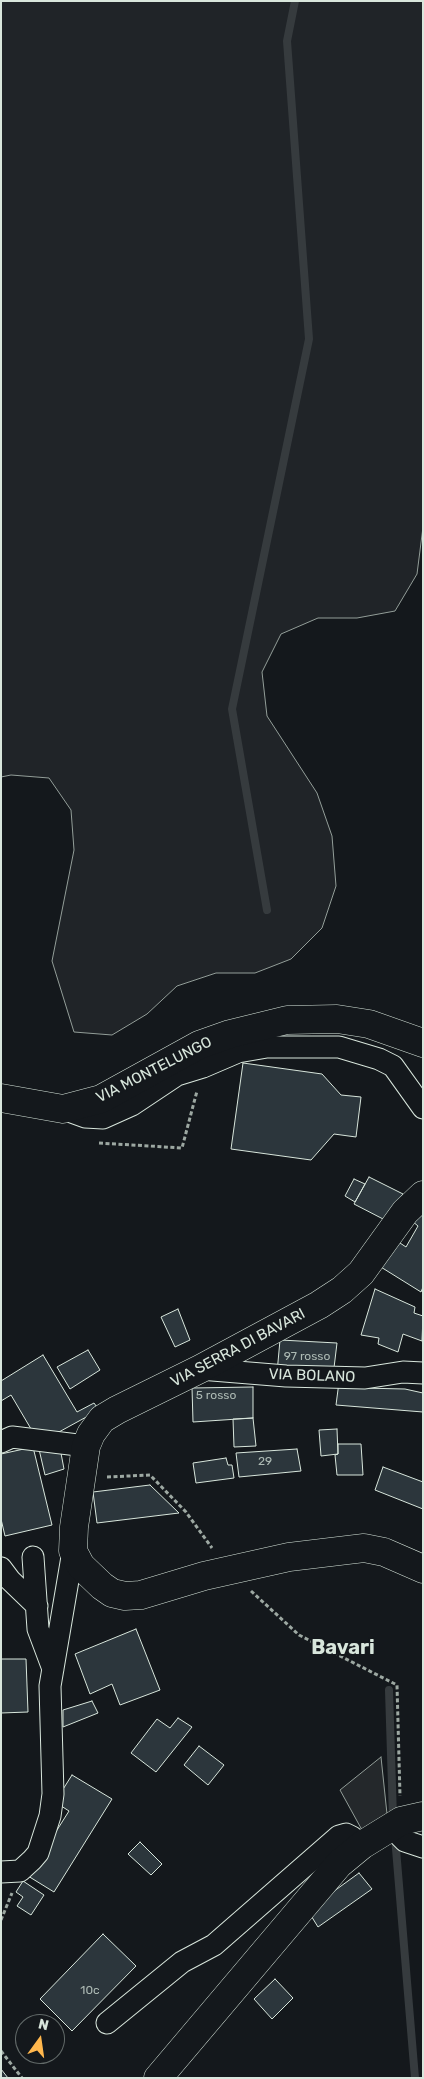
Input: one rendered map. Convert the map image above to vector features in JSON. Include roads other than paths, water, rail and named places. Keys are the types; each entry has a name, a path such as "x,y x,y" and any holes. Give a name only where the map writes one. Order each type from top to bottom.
{"street":[{"name":"VIA MONTELUNGO","path":"1,1098 63,1109 101,1099 199,1045 230,1034 287,1020 337,1019 369,1024 423,1043"},
{"path":"63,1109 85,1117 103,1118 132,1105 177,1075 203,1067 238,1052 267,1047 339,1047 379,1059 392,1066 423,1108"},
{"name":"VIA SERRA DI BAVARI","path":"73,1551 74,1528 86,1446 91,1434 102,1419 200,1369 319,1305 342,1290 361,1272 405,1212 423,1195"},
{"name":"VIA BOLANO","path":"200,1369 286,1376 365,1378 403,1372 423,1373"},
{"path":"1,1442 12,1437 86,1446"},
{"path":"73,1551 81,1566 102,1586 112,1593 125,1596 140,1595 204,1576 289,1557 364,1548 384,1552 423,1569"},
{"path":"1,1872 20,1871 32,1860 38,1853 50,1816 53,1794 50,1686 73,1551"},
{"path":"33,1557 38,1629 53,1669"},
{"path":"1,1568 10,1580 37,1606"},
{"path":"158,2078 338,1864 362,1845 412,1819"},
{"path":"412,1819 400,1836 405,1841 423,1848"},
{"path":"107,2023 182,1962 214,1945 340,1836 346,1834 362,1845"}],"waterway":[{"path":"267,910 232,709 309,339 287,41 295,1"},
{"path":"389,1690 393,1818"},
{"path":"395,1837 415,2078"}],"district":[{"name":"Bavari","path":"343,1648"}]}
